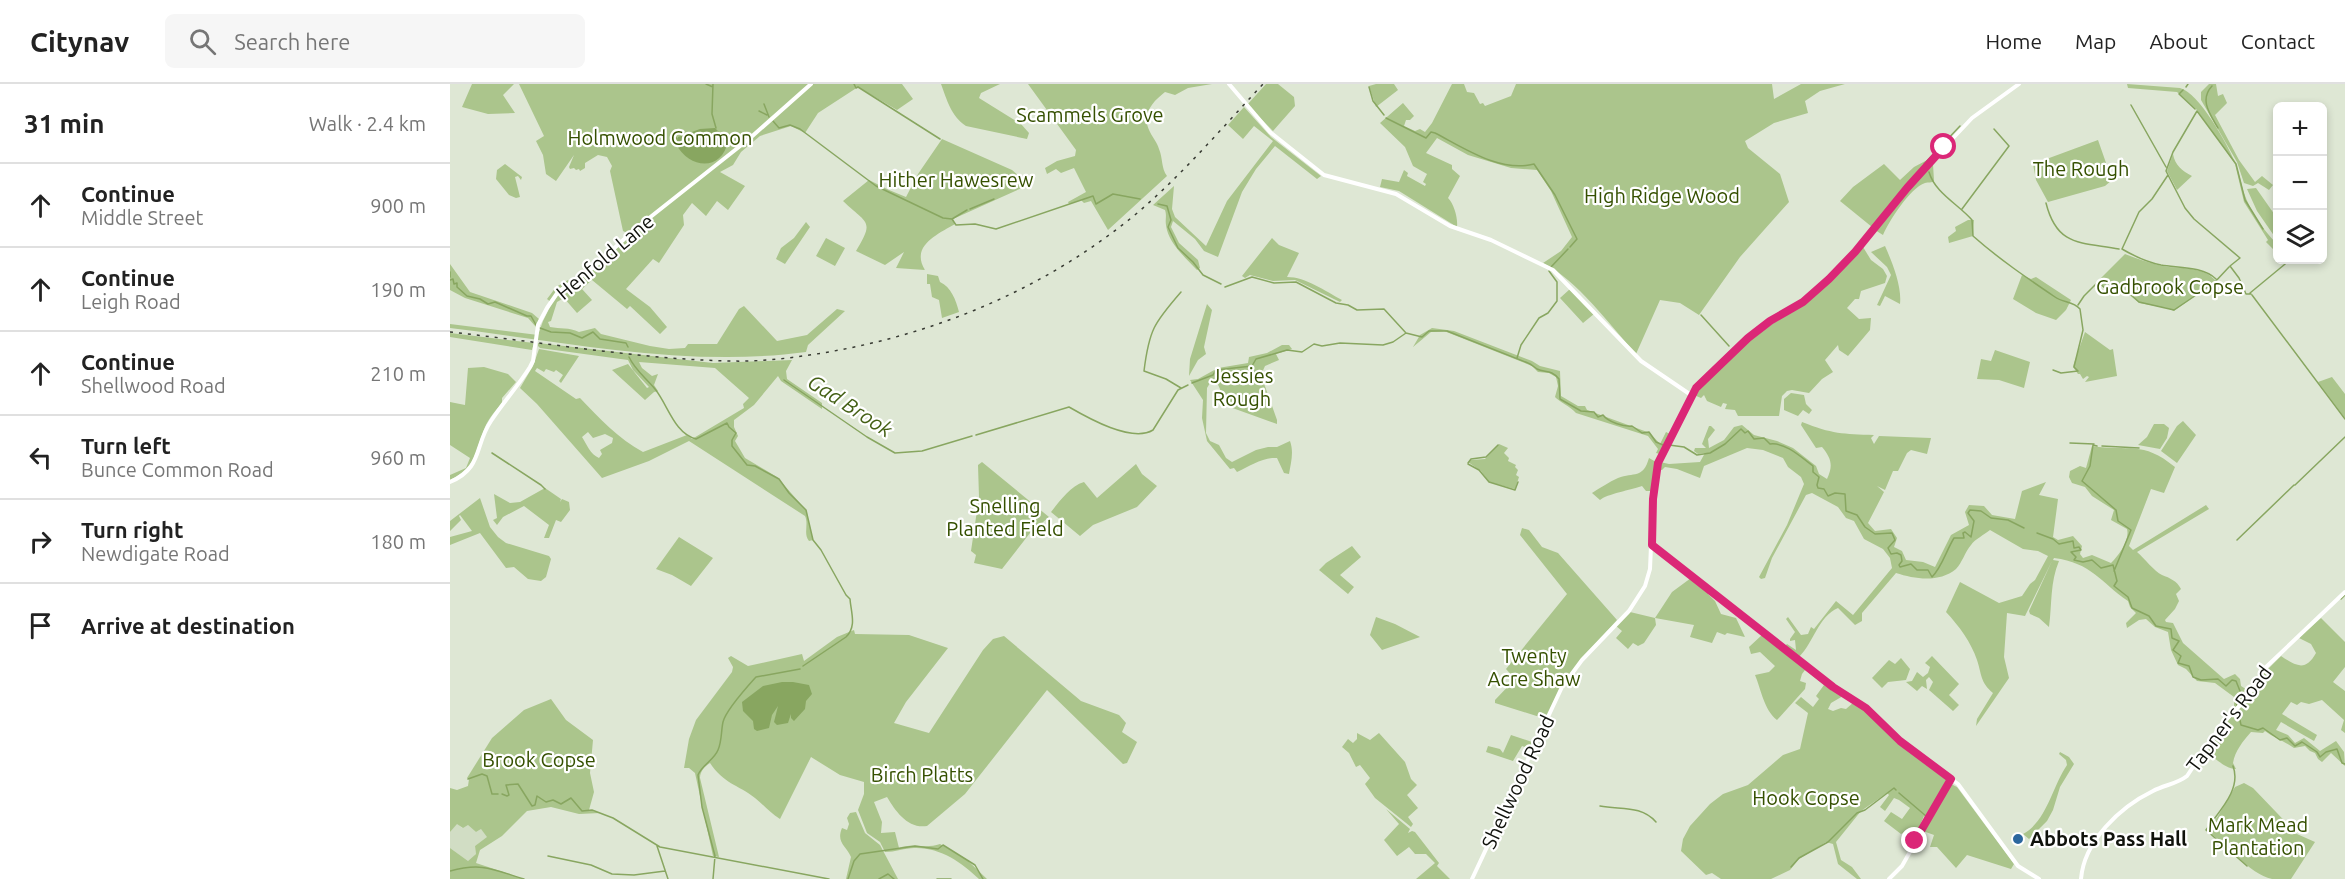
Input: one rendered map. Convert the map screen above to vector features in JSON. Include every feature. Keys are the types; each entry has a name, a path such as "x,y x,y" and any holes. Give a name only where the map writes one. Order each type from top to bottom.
{"street":[{"name":"Henfold Lane","path":"450,482 465,474 472,466 488,426 530,367 538,327 558,292 600,262 634,230 712,169 811,84"},
{"path":"1229,84 1270,132 1324,175 1396,194 1450,226 1491,240 1552,270 1641,361 1691,395"},
{"name":"Shellwood Road","path":"1472,879 1562,687 1582,660 1629,611 1645,586 1650,574 1653,499 1658,463 1691,395 1738,346 1770,321 1816,292 1855,252 1907,188 1972,118 2019,84"},
{"path":"1652,545 1833,687 1866,708 1900,741 1951,779 1970,799 2018,866 2039,879"},
{"name":"Tapner's Road","path":"2081,879 2084,862 2101,830 2146,794 2187,776 2225,720 2246,699 2264,669 2345,592"},
{"path":"1889,879 1902,866 1951,779"}],"shaded area":[{"path":"715,128 728,141 725,151 712,162 705,164 689,158 676,144 678,137 700,129"},
{"path":"782,682 809,685 812,694 806,701 805,709 794,721 791,714 788,723 777,725 774,722 778,706 772,715 769,728 757,731 754,729 753,721 743,711 742,702 763,686"},
{"path":"457,823 462,828 468,825 476,832 481,829 488,837 475,846 476,854 468,861 450,848 450,832"}],"green space":[{"path":"472,84 514,84 503,95 515,113 488,114 462,107"},
{"name":"Holmwood Common","path":"519,84 902,84 913,99 897,110 858,87 818,113 805,133 791,126 760,136 741,152 733,165 720,172 745,186 728,210 717,201 706,216 692,203 683,215 684,225 659,263 653,259 626,289 650,307 667,327 660,334 630,306 627,309 592,280 582,289 592,300 577,313 564,298 557,302 551,321 548,322 550,327 579,332 595,328 601,334 669,349 685,348 688,344 717,344 739,309 744,306 777,341 807,335 837,309 845,311 808,345 806,352 762,356 672,355 583,346 450,328 450,324 538,335 552,303 547,299 556,287 568,280 571,284 600,264 632,229 627,233 623,231 610,171 612,166 607,157 598,155 585,163 585,168 580,171 569,167 574,155 556,181 546,174 543,155 536,141 544,136"},
{"path":"941,84 1000,84 981,93 979,98 1021,124 1029,133 1027,139 966,126 953,113"},
{"name":"Scammels Grove","path":"1028,84 1212,84 1188,88 1175,95 1165,92 1149,109 1148,126 1158,147 1167,176 1108,230 1091,201 1084,203 1081,200 1069,204 1068,202 1086,192 1074,168 1061,173 1056,169 1047,174 1045,168 1057,161 1075,156 1076,150"},
{"path":"1266,84 1278,84 1294,97 1295,106 1273,131 1247,105"},
{"path":"1394,84 1398,90 1376,107 1369,86"},
{"name":"High Ridge Wood","path":"1452,84 1464,84 1467,92 1474,93 1480,104 1483,103 1485,106 1511,96 1516,84 1772,84 1774,99 1801,84 1845,84 1820,91 1805,101 1808,113 1774,123 1745,141 1748,148 1780,174 1789,202 1740,257 1699,315 1680,303 1660,300 1636,354 1581,292 1543,263 1561,251 1572,237 1551,191 1537,170 1511,168 1468,155 1437,138 1426,153 1452,165 1452,169 1460,176 1448,198 1455,211 1457,227 1399,191 1380,187 1382,179 1399,182 1404,170 1408,173 1407,176 1425,186 1423,182 1427,174 1413,166 1405,147 1380,123 1403,103 1414,116 1406,120 1404,126 1425,132"},
{"path":"2127,84 2180,88 2196,99 2212,120 2225,143 2236,166 2250,207 2273,240 2273,249 2266,242 2268,240 2244,202 2235,164 2197,110 2177,92 2128,88"},
{"path":"2209,84 2216,84 2218,96 2223,94 2227,103 2215,115 2239,160 2255,182 2262,176 2273,185 2269,190 2258,183 2253,186 2244,183 2237,162 2201,100 2201,92"},
{"path":"1244,107 1271,137 1321,176 1317,179 1275,146 1256,169 1242,192 1218,257 1204,251 1195,239 1173,221 1171,227 1179,243 1198,260 1200,268 1197,270 1170,238 1167,232 1165,210 1153,205 1174,186 1172,209 1175,217 1206,246 1227,201 1273,141 1254,126 1243,139 1228,125"},
{"name":"Hither Hawesrew","path":"942,139 1012,170 1021,178 1024,187 953,219 955,224 934,237 923,248 921,262 925,270 896,268 904,252 885,265 856,251 867,228 866,223 843,201 869,180 906,197 918,174"},
{"name":"The Rough","path":"2098,140 2112,180 2105,186 2048,202 2036,180 2033,164"},
{"path":"2173,154 2180,167 2192,176 2177,190 2167,171"},
{"path":"1931,158 1872,227 1840,201 1853,187 1884,164 1900,180 1914,167"},
{"path":"505,164 522,177 521,180 518,176 515,177 520,197 509,195 496,179 497,170"},
{"path":"1933,164 1934,181 1925,183 1913,191 1895,214 1883,235 1875,230 1908,188"},
{"path":"2256,188 2273,212 2273,234 2257,211 2247,189"},
{"path":"1968,220 1974,220 1973,236 1949,243 1948,237 1956,231 1955,227"},
{"path":"806,222 810,227 785,264 776,259 781,248 794,238"},
{"path":"826,238 845,248 835,266 816,256"},
{"path":"1272,238 1279,245 1299,253 1287,277 1308,282 1342,300 1340,302 1295,280 1273,281 1250,275 1245,278 1242,276"},
{"path":"1885,246 1898,282 1900,304 1885,296 1880,306 1877,305 1891,275 1887,267 1871,252"},
{"path":"1863,247 1871,260 1883,269 1887,276 1885,283 1861,291 1859,299 1855,299 1847,308 1859,319 1871,318 1870,330 1848,356 1839,350 1838,345 1825,360 1833,372 1822,379 1809,393 1787,391 1782,396 1779,416 1738,416 1735,410 1725,409 1727,404 1723,403 1721,407 1707,401 1704,395 1701,398 1694,395 1703,382 1706,383 1709,377 1747,341 1811,298"},
{"name":"Gadbrook Copse","path":"2125,254 2162,266 2198,270 2216,281 2174,311 2139,303 2131,296 2104,288 2097,282"},
{"path":"450,264 470,292 532,313 539,319 536,327 528,318 465,298 450,290"},
{"path":"927,274 938,276 940,282 953,294 959,312 942,318 939,300 932,297 930,284 927,284"},
{"path":"2022,275 2031,279 2036,277 2071,300 2066,310 2056,320 2036,313 2013,299"},
{"path":"1570,289 1594,314 1583,323 1560,298"},
{"path":"1207,304 1212,310 1204,347 1206,354 1198,360 1189,376 1190,359"},
{"path":"1432,328 1454,331 1540,366 1560,371 1561,396 1578,406 1585,406 1587,410 1650,433 1660,444 1666,432 1670,434 1660,454 1656,453 1658,449 1648,436 1576,413 1555,397 1558,386 1556,377 1549,373 1538,372 1532,366 1444,331 1431,332 1413,347 1420,335"},
{"path":"2085,332 2110,350 2113,349 2117,376 2085,382 2089,377 2083,379 2078,374 2073,367"},
{"path":"450,333 534,343 532,350 450,337"},
{"path":"538,343 713,363 792,360 786,371 787,379 822,403 822,409 781,381 778,376 754,405 734,420 738,436 735,441 745,458 777,477 806,510 813,540 809,541 807,538 805,516 689,441 649,461 602,478 520,388 533,366 539,349 579,356 561,383 559,381 563,375 556,370 554,372 546,369 544,372 537,368 535,371 576,399 580,398 618,434 643,452 687,435 692,439 744,408 743,404 749,398 715,368 639,362 642,368 652,376 658,374 654,385 658,391 645,400 612,370 628,364 647,388 649,387 633,370 628,360 538,346","holes":["588,432 593,438 605,434 613,438 612,443 600,450 602,454 599,458 591,452 582,437"]},
{"name":"Jessies Rough","path":"1282,345 1289,345 1292,349 1276,354 1279,360 1265,366 1261,375 1277,424 1227,406 1216,382 1210,383 1207,388 1206,433 1210,441 1219,445 1226,458 1232,462 1256,450 1277,447 1290,441 1292,453 1289,474 1284,473 1277,458 1262,460 1237,472 1234,468 1230,469 1207,441 1202,418 1203,400 1190,380 1198,379 1218,368 1248,363 1249,357 1267,353"},
{"path":"1995,350 2030,362 2024,388 1999,380 1977,379 1981,359 1991,361"},
{"path":"484,367 508,374 516,382 502,398 502,403 487,424 470,464 465,470 459,475 450,480 450,475 466,468 470,458 450,445 450,402 465,405 468,368"},
{"path":"2332,377 2345,394 2345,418 2318,382"},
{"path":"1791,393 1804,395 1806,404 1812,410 1809,414 1803,410 1798,416 1784,410 1784,399"},
{"path":"2183,421 2196,435 2177,463 2161,451 2177,426"},
{"path":"1802,422 1838,433 1874,435 1871,438 1874,444 1879,436 1931,438 1927,454 1911,450 1907,453 1898,471 1893,471 1885,490 1877,486 1884,492 1868,523 1875,531 1891,529 1897,538 1894,547 1902,551 1906,560 1923,562 1935,567 1951,535 1969,525 1965,512 1969,505 1984,506 1992,515 2015,519 2022,491 2046,482 2039,495 2058,499 2053,537 2058,540 2073,536 2082,546 2080,554 2083,558 2092,555 2111,563 2125,542 2127,529 2111,520 2114,510 2092,496 2085,487 2072,483 2069,477 2070,471 2080,466 2086,468 2092,446 2144,450 2163,459 2175,467 2164,493 2151,489 2129,546 2133,550 2206,505 2209,509 2137,552 2156,571 2173,580 2181,589 2176,594 2179,601 2165,620 2166,622 2173,623 2183,643 2224,679 2235,674 2240,679 2241,686 2249,691 2242,703 2234,709 2234,697 2215,683 2197,681 2186,669 2178,665 2171,650 2168,632 2155,627 2146,619 2139,620 2127,628 2126,623 2136,613 2128,601 2095,574 2078,564 2054,558 2053,560 2059,561 2053,585 2049,627 2029,611 2052,561 2025,616 2007,613 2004,657 2009,678 1976,726 1977,719 1993,693 1984,682 1968,641 1946,612 1960,582 1999,603 2022,596 2035,580 2048,556 2038,551 2023,549 1990,530 1973,543 1958,567 1949,573 1927,578 1896,573 1862,613 1862,621 1855,625 1838,608 1831,612 1799,657 1785,646 1787,644 1796,650 1795,640 1790,641 1795,632 1786,619 1788,617 1801,635 1808,634 1811,627 1814,629 1836,601 1853,615 1892,568 1890,558 1883,549 1864,539 1854,521 1846,518 1838,507 1812,493 1806,495 1772,558 1765,578 1761,579 1759,577 1787,525 1804,484 1801,477 1788,467 1783,458 1763,450 1747,448 1704,466 1700,478 1677,469 1665,467 1658,470 1660,462 1669,464 1700,462 1705,453 1698,454 1694,451 1695,448 1706,448 1702,444 1709,426 1715,430 1708,439 1709,448 1724,440 1734,427 1742,425 1754,435 1793,448 1816,466 1819,474 1827,479 1831,466 1830,459 1822,447 1816,448 1801,425"},
{"path":"2154,424 2164,424 2169,428 2167,438 2160,449 2138,445 2147,437"},
{"path":"1499,444 1508,448 1504,453 1509,458 1508,461 1516,465 1518,470 1516,475 1519,477 1515,489 1489,482 1481,471 1468,462 1485,459"},
{"path":"1649,458 1656,462 1651,491 1646,491 1642,486 1600,500 1592,493 1618,478 1641,472"},
{"name":"Snelling Planted Field","path":"982,462 1049,517 1030,533 1002,569 974,563 976,555 971,551 979,497 978,465"},
{"path":"1136,464 1142,474 1157,486 1137,507 1093,525 1080,536 1051,512 1066,494 1079,484 1084,482 1097,498"},
{"path":"545,488 561,499 560,502 562,499 569,502 570,510 561,522 556,520 549,538 544,538 549,525 524,506 503,517 497,525 493,520 497,518 494,494 510,503 520,502"},
{"path":"480,498 490,527 498,537 506,543 549,556 551,559 546,577 541,581 528,579 514,567 506,568 480,533 450,545 450,537 472,531 460,515 461,520 450,531 450,521"},
{"name":"Twenty Acre Shaw","path":"1522,528 1529,530 1542,547 1558,553 1617,620 1585,655 1568,678 1546,719 1495,703 1495,700 1515,679 1506,669 1567,594 1520,535"},
{"path":"679,537 713,558 691,586 656,569"},
{"path":"1352,546 1361,557 1340,575 1354,587 1348,594 1319,570"},
{"path":"1691,578 1710,592 1708,594 1715,601 1721,614 1736,618 1745,637 1717,632 1712,643 1690,637 1694,625 1655,618 1672,592"},
{"path":"1630,612 1655,618 1656,625 1644,643 1638,646 1633,643 1628,649 1616,638 1622,631 1616,626"},
{"path":"1376,617 1420,637 1382,650 1370,635"},
{"path":"2321,618 2345,642 2345,667 2333,682 2345,691 2345,733 2341,730 2344,720 2322,700 2309,704 2301,702 2297,705 2291,702 2282,714 2317,735 2314,741 2281,722 2276,730 2288,735 2295,743 2304,738 2320,751 2336,741 2344,752 2345,766 2331,753 2322,762 2305,746 2294,748 2265,731 2263,733 2251,732 2245,739 2234,759 2236,769 2227,767 2206,754 2229,719 2250,697 2263,674 2281,656 2296,665 2309,663 2316,653 2311,644 2299,638"},
{"name":"Birch Platts","path":"854,630 855,634 909,635 948,648 906,702 894,723 929,733 983,650 993,639 1004,636 1081,701 1119,715 1126,723 1122,732 1137,742 1127,763 1123,764 1047,690 965,794 927,826 908,822 887,797 874,802 882,822 881,833 895,832 899,848 940,844 966,859 987,879 979,879 957,861 933,850 914,848 885,852 880,842 867,833 858,810 864,794 864,782 840,775 811,757 780,819 755,798 726,780 710,763 705,767 700,778 719,857 713,856 695,773 689,768 684,768 689,739 696,720 732,672 733,667 728,658 731,656 748,666 802,654 804,661 837,637"},
{"name":"Hook Copse","path":"1763,634 1843,696 1831,703 1828,709 1833,711 1846,709 1854,702 1862,706 1906,748 1947,779 1926,818 1924,816 1914,839 1905,832 1901,834 1884,821 1891,812 1902,819 1910,808 1894,798 1885,811 1880,807 1889,795 1887,793 1861,811 1836,842 1841,860 1852,867 1861,879 1857,879 1838,864 1833,844 1826,842 1799,859 1790,870 1771,879 1721,879 1712,873 1706,875 1681,851 1683,839 1690,826 1710,804 1723,794 1748,785 1783,755 1800,749 1808,713 1795,703 1801,697 1813,707 1819,699 1816,696 1824,685 1805,670 1800,681 1806,683 1805,689 1777,720 1773,716 1766,705 1755,675 1769,672 1775,666 1760,652 1751,654 1749,647"},
{"path":"1932,656 1959,684 1949,695 1959,705 1953,711 1929,690 1933,682 1929,677 1926,680 1927,689 1922,686 1917,691 1906,682 1912,681 1917,672 1923,677 1928,673 1930,667 1925,663"},
{"path":"1901,658 1910,669 1906,680 1888,682 1882,688 1872,678 1889,660 1895,664"},
{"name":"Brook Copse","path":"551,699 566,720 593,740 590,773 594,792 589,810 600,813 579,814 551,807 527,811 502,836 480,850 476,863 524,879 450,879 450,848 468,861 476,854 475,846 487,837 481,829 476,832 468,825 463,828 457,824 450,832 450,788 457,790 468,786 469,779 467,778 492,738 524,710"},
{"path":"1357,733 1370,740 1379,733 1405,762 1411,779 1417,785 1407,795 1418,808 1408,817 1413,824 1411,827 1375,798 1365,784 1370,778 1360,765 1356,767 1349,753 1342,747 1348,739 1353,743 1357,739"},
{"path":"1511,735 1535,743 1531,744 1532,750 1522,746 1513,761 1486,752 1488,746 1500,749 1503,753"},
{"path":"2060,752 2069,757 2074,764 2060,787 2047,821 2029,839 2023,834 2038,821 2044,812 2067,765 2066,760 2059,754"},
{"name":"Mark Mead Plantation","path":"2244,783 2253,788 2297,834 2315,842 2291,879 2272,879 2263,876 2207,831 2235,787"},
{"path":"1951,784 1957,787 2014,864 2011,869 1967,855 1956,868 1937,847 1930,847 1934,835 1923,831"},
{"path":"1386,809 1410,829 1408,833 1415,832 1439,863 1437,866 1450,879 1416,879 1435,863 1426,854 1415,854 1409,847 1397,856 1384,840 1399,824"},
{"path":"856,812 865,833 880,845 898,879 846,879 851,857 841,841 840,833 842,828 847,830 849,824 847,818 850,813"}],"waterway":[{"path":"706,84 713,87"},
{"path":"713,84 712,114 716,128"},
{"path":"854,84 856,88 858,87 940,139"},
{"path":"2212,86 2206,96 2206,102 2218,128"},
{"path":"1369,87 1373,101 1384,115"},
{"path":"2183,90 2179,94 2195,109"},
{"path":"764,104 769,117"},
{"path":"2131,105 2166,167"},
{"path":"759,111 767,115"},
{"path":"2251,294 2246,294 2239,278 2230,266 2240,258 2194,219 2185,208 2166,171 2173,152 2197,111 2236,164 2245,200 2263,229"},
{"path":"1386,118 1426,138 1431,132 1435,133 1470,152 1495,162 1521,166 1534,164 1555,195 1577,239 1570,247"},
{"path":"773,121 779,128 790,125 800,129 876,186 943,218 952,219 956,225 975,224 996,229 1093,196 1096,204 1113,194 1140,199"},
{"path":"1924,164 1960,126"},
{"path":"1962,209 2009,146 1994,129"},
{"path":"672,133 677,139"},
{"path":"1929,172 1936,186 1972,220 1973,236 2058,299 2080,309 2083,330 2074,367 2078,371 2061,373 2053,370"},
{"path":"2122,249 2139,212 2152,199 2168,175"},
{"path":"970,209 994,199"},
{"path":"2046,203 2057,228 2064,235 2082,243 2119,249"},
{"path":"1158,204 1167,206 1171,220 1168,227 1178,248 1203,275 1221,284"},
{"path":"952,219 967,210"},
{"path":"1551,267 1568,249"},
{"path":"2122,249 2150,262 2190,268 2216,279"},
{"path":"2250,293 2285,264"},
{"path":"2078,305 2098,282 2105,288 2131,295 2139,302 2174,310 2214,283 2229,267"},
{"path":"1517,358 1521,345 1539,318 1548,313 1557,301 1557,282 1549,271"},
{"path":"450,272 450,277"},
{"path":"1225,287 1252,277 1274,283 1296,282 1336,303 1348,305 1357,310 1384,309 1406,333 1422,337 1429,331 1447,331 1529,363 1537,369 1551,372 1559,379 1560,399 1581,411 1594,412 1598,417 1603,415 1612,422 1632,426 1642,433 1649,432 1656,442 1663,445"},
{"path":"450,280 453,279 454,284 457,283 457,287 467,296 480,299 488,304 495,302 531,316 536,325"},
{"path":"1181,292 1154,328 1144,371 1166,379 1181,388"},
{"path":"2252,295 2345,419"},
{"path":"1701,315 1729,346"},
{"path":"540,328 551,332 570,333 582,338 593,332 600,339 626,343 628,347"},
{"path":"1192,383 1213,375 1216,370 1252,366 1256,359 1287,350 1302,352 1314,344 1322,346 1340,343 1383,345 1393,342 1406,333"},
{"path":"629,357 637,370 660,395 682,431 696,439 727,423 736,433 732,446 747,465 755,466 779,479 806,510 813,540 850,599 853,619 846,637 803,666"},
{"name":"Gad Brook","path":"784,380 867,437 895,453 922,451 972,436"},
{"name":"Gad Brook","path":"976,435 1069,407 1110,428 1144,433 1153,430 1178,390 1188,385"},
{"name":"Gad Brook","path":"1669,445 1684,447 1697,455 1710,453 1725,444 1741,429 1745,433 1748,431 1754,439 1764,438 1770,444 1787,448 1813,466 1813,472 1819,477 1818,488 1824,489 1828,496 1835,493 1845,494 1846,511 1857,515 1865,527 1875,534 1892,533 1895,540 1888,548 1891,554 1901,555 1900,567 1911,564 1917,570 1928,570 1932,577 1939,569 1954,538 1964,538 1963,533 1965,532 1971,537 1974,521 1968,513 1970,510 1981,511 1991,518 2008,520 2024,528"},
{"path":"2295,485 2345,437"},
{"path":"2070,443 2094,444"},
{"path":"1468,463 1471,459 1486,457 1498,445"},
{"path":"2097,446 2093,445 2090,466 2082,481 2116,510 2118,521 2131,530 2114,571"},
{"path":"2102,446 2139,448"},
{"path":"492,453 545,489"},
{"path":"1468,464 1479,470 1489,482 1515,490 1518,482"},
{"path":"2237,540 2294,485"},
{"name":"Gad Brook","path":"2037,533 2059,544 2073,541 2074,548 2079,547 2081,550 2071,552 2076,557 2074,560 2083,562 2092,560 2101,568 2113,565 2117,581 2114,586 2128,597 2132,608 2149,616 2156,626 2171,629 2172,638 2179,641 2173,650 2181,656 2178,663 2189,666 2193,677 2201,680 2218,679 2226,686 2232,680 2236,681 2242,696 2236,702 2237,706"},
{"path":"2341,599 2345,595"},
{"path":"713,879 715,856 702,807 698,775 718,750 723,722 728,711 756,677 800,669"},
{"name":"Gad Brook","path":"2238,711 2241,725 2258,730 2263,728 2280,740 2287,738 2295,746 2302,742 2317,752 2320,757 2326,752 2337,749 2342,763 2345,764"},
{"path":"2233,766 2235,775 2232,792 2206,830 2247,866"},
{"path":"468,779 482,774 487,776 492,794 498,794"},
{"path":"502,794 509,795 506,785 518,784 532,806 535,805 537,796 546,802 553,800 561,804 571,798 582,811 592,810 613,818 660,847 829,879"},
{"path":"1791,867 1799,858 1828,842 1857,813 1865,810 1894,788 1896,790"},
{"path":"1899,793 1926,816"},
{"path":"1600,806 1630,809 1644,813 1656,822"},
{"path":"848,879 854,861 860,854 915,846 938,849 943,845 975,865 983,879"},
{"path":"657,846 668,879"},
{"path":"548,856 591,865 612,874 634,875 665,871"},
{"path":"450,871 480,867 524,879"},
{"path":"879,879 888,874 894,879"},
{"path":"937,879 951,879"}],"railway":[{"path":"450,332 625,354 695,360 743,361 782,359 834,351 915,331 994,302 1068,263 1103,240 1136,214 1169,183 1263,84"}],"place":[{"name":"Abbots Pass Hall","path":"2018,839"}],"route":[{"path":"1915,841 1951,779 1900,741 1866,708 1833,687 1652,545 1652,514 1658,463 1696,388 1748,338 1816,292 1863,243 1907,188 1944,147"}]}
